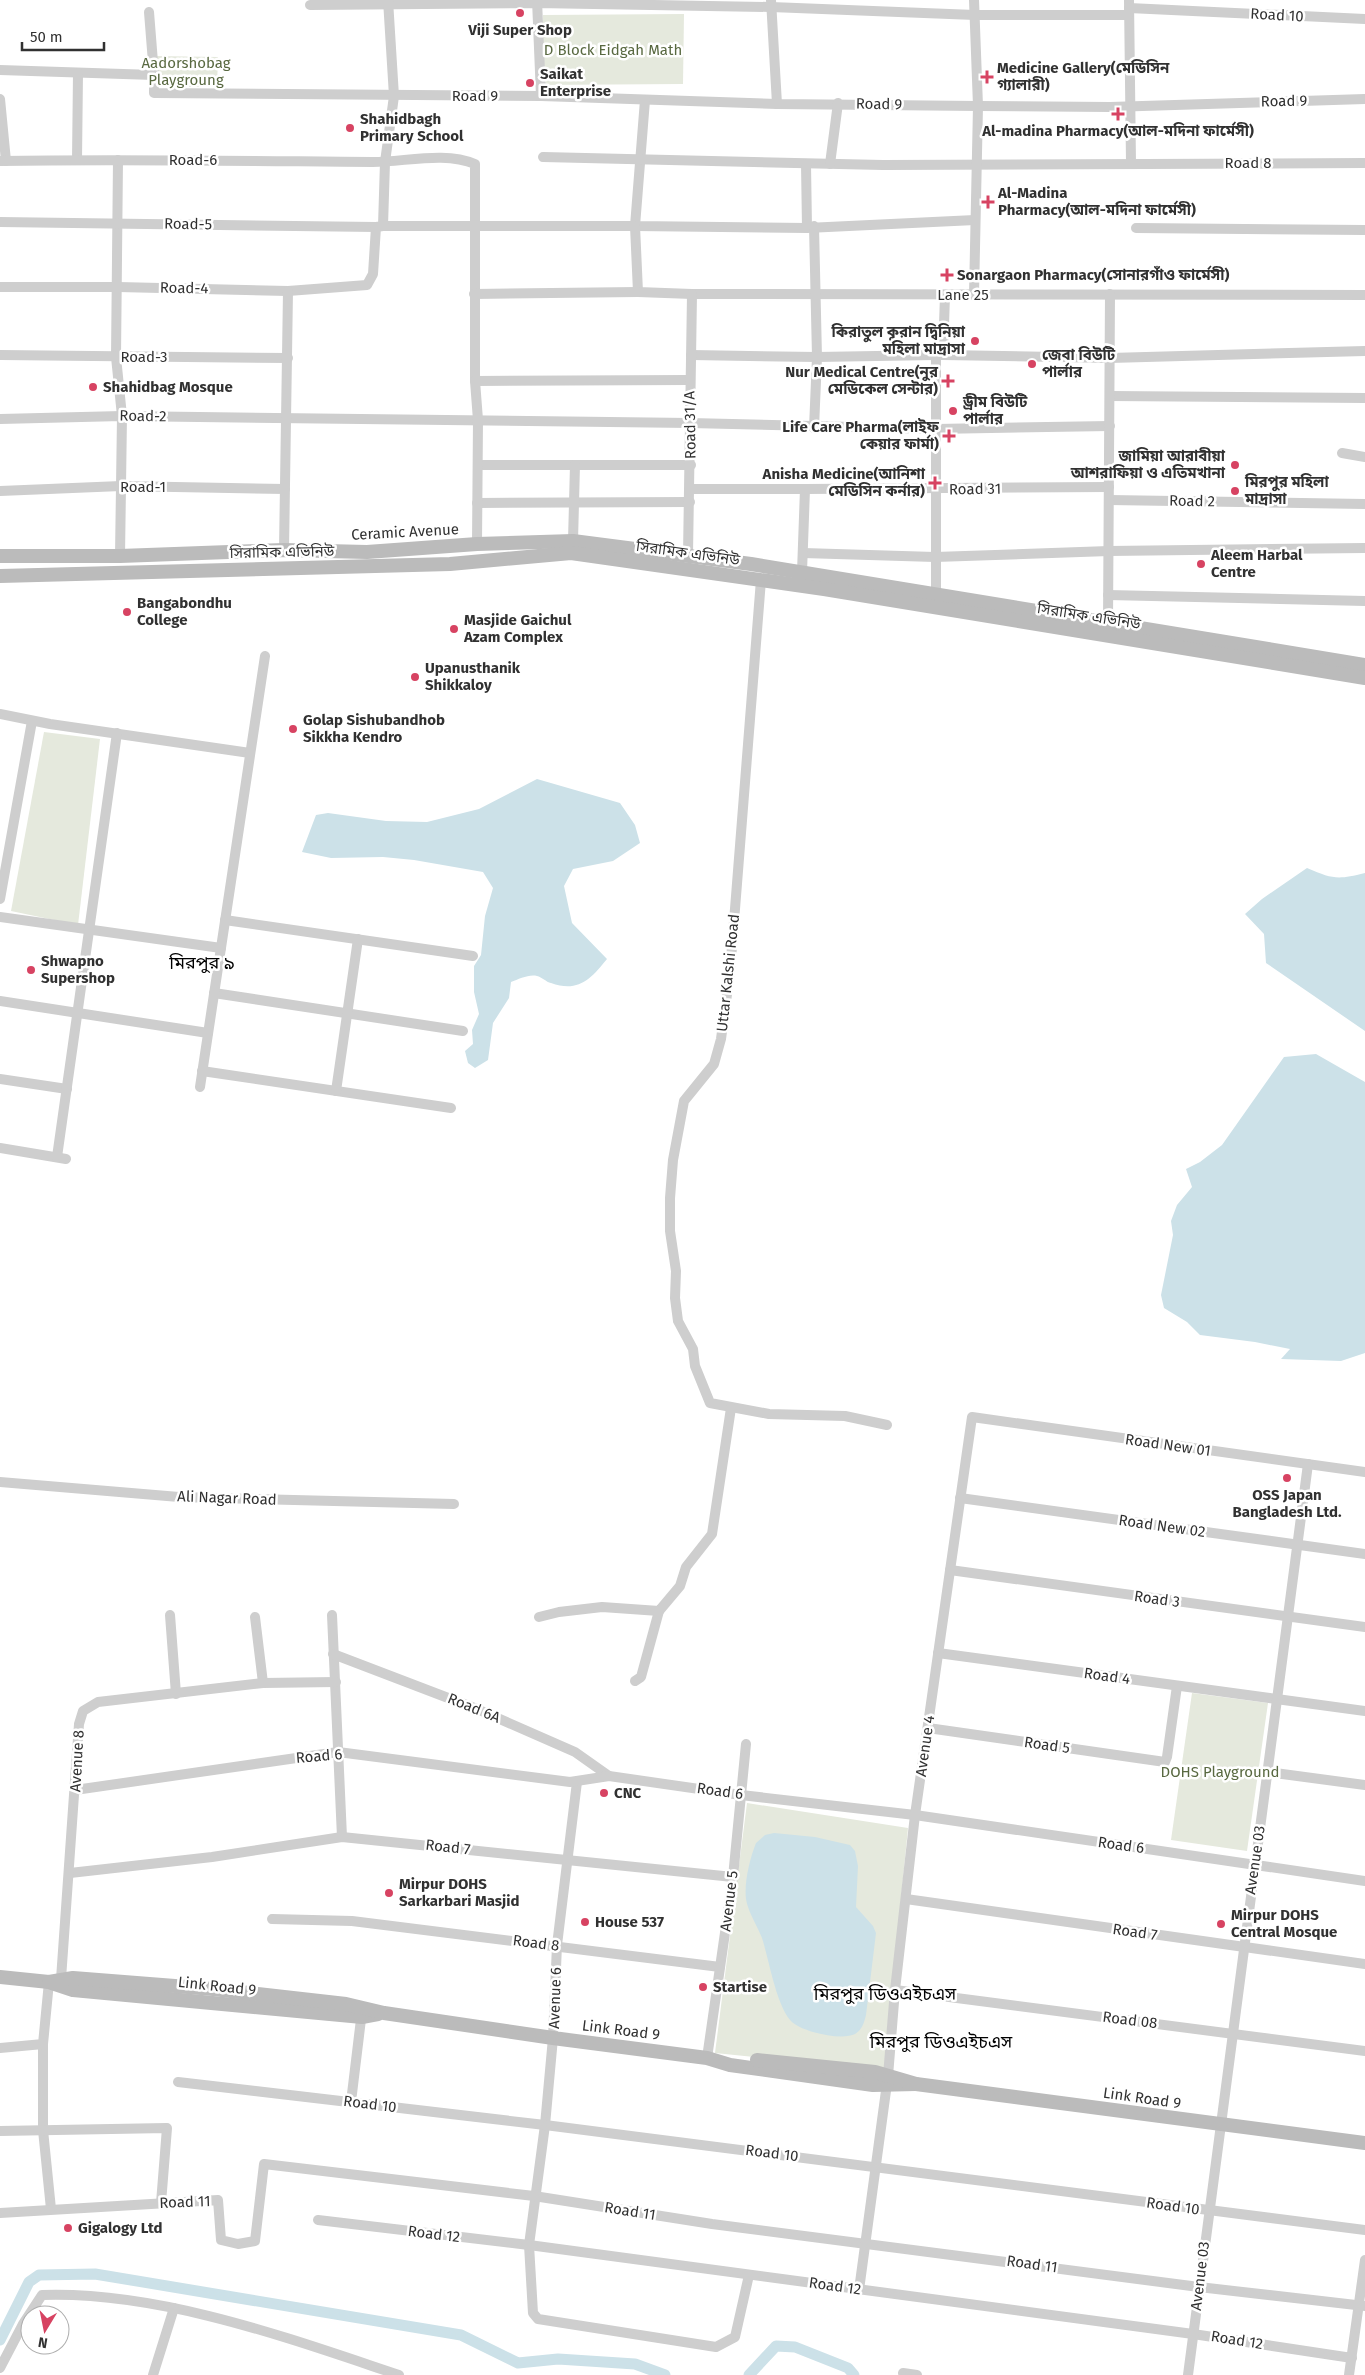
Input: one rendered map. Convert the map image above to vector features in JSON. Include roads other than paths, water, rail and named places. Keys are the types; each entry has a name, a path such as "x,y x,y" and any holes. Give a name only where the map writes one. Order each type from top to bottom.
{"main road":[{"name":"Ceramic Avenue","path":"0,556 120,556 284,550 367,552 477,544 573,541 751,564"},
{"name":"সিরামিক এভিনিউ","path":"0,576 450,564 571,552 761,580 1365,678"},
{"name":"সিরামিক এভিনিউ","path":"751,564 1365,665"},
{"name":"Link Road 9","path":"0,1977 55,1981 73,1990 362,2013 384,2013 707,2058 725,2056 876,2072 887,2080 1365,2143"}],"street":[{"path":"974,0 978,106 974,295"},
{"path":"379,226 394,96 388,2"},
{"name":"Road 10","path":"310,5 388,2 771,3 975,15 1129,8 1365,19"},
{"path":"537,2 541,96"},
{"path":"771,3 777,104"},
{"path":"1129,8 1131,163"},
{"path":"0,70 154,75 149,12"},
{"path":"77,160 78,73"},
{"name":"Road 9","path":"154,75 154,93 541,96 777,104 838,103 978,106 1131,105 1365,99"},
{"path":"0,99 3,161"},
{"path":"638,292 635,226 645,100"},
{"path":"830,164 838,103"},
{"name":"Road 8","path":"543,157 806,164 1365,163"},
{"name":"Road-6","path":"3,161 385,162 442,159 466,160 475,164 476,226"},
{"path":"118,160 119,223 116,357 122,416 120,556"},
{"path":"806,164 815,294 817,357 814,428"},
{"name":"Road-5","path":"0,222 379,226 810,227 975,220"},
{"name":"Road-4","path":"0,287 118,287 288,291 368,285 373,274 379,226"},
{"path":"476,226 474,294 475,381 478,420 477,544"},
{"path":"1136,228 1365,230"},
{"path":"284,550 288,291"},
{"name":"Lane 25","path":"474,294 638,292 692,294 1365,295"},
{"name":"Road 31/A","path":"688,555 691,465 689,380 692,294"},
{"path":"1108,623 1110,294"},
{"path":"936,594 936,429 944,295"},
{"path":"690,355 817,357 940,355 1110,358 1365,350"},
{"name":"Road-3","path":"0,355 288,358"},
{"path":"475,381 689,380"},
{"path":"1110,396 1365,398"},
{"name":"Road-2","path":"0,418 122,416 478,420 936,429 1110,426"},
{"path":"1342,453 1365,457"},
{"path":"478,465 691,465"},
{"path":"573,541 575,465"},
{"name":"Road-1","path":"0,490 122,486 285,489"},
{"name":"Road 31","path":"690,489 935,490 1109,487"},
{"path":"802,572 805,489"},
{"name":"Road 2","path":"1109,500 1365,504"},
{"path":"477,503 574,501 690,502"},
{"path":"803,553 935,557 1109,551 1365,548"},
{"name":"Uttar Kalshi Road","path":"732,1408 710,1403 695,1366 693,1349 678,1321 675,1298 676,1271 670,1231 673,1160 684,1101 714,1064 721,1039 730,972 761,580"},
{"path":"1108,595 1365,601"},
{"path":"200,1086 265,656"},
{"path":"0,714 32,721 250,753"},
{"path":"0,899 32,721"},
{"path":"0,1148 61,1158 68,1088 117,733"},
{"path":"0,917 221,948"},
{"path":"225,920 473,956"},
{"path":"336,1091 358,939"},
{"path":"214,993 463,1031"},
{"path":"0,1001 208,1033"},
{"path":"202,1071 451,1108"},
{"path":"0,1079 68,1088"},
{"path":"635,1681 641,1677 659,1611 680,1586 686,1567 712,1534 732,1408 769,1414 845,1416 887,1425"},
{"name":"Road New 01","path":"972,1417 1365,1472"},
{"name":"Avenue 4","path":"858,2290 887,2080 895,1990 916,1815 972,1417"},
{"name":"Avenue 03","path":"1188,2375 1208,2211 1308,1464"},
{"name":"Ali Nagar Road","path":"0,1482 179,1497 454,1504"},
{"name":"Road New 02","path":"960,1498 1365,1554"},
{"name":"Road 3","path":"950,1570 1365,1627"},
{"path":"540,1617 559,1612 602,1606 659,1611"},
{"path":"170,1614 176,1694"},
{"path":"332,1615 342,1837"},
{"path":"255,1617 263,1683"},
{"name":"Road 4","path":"938,1653 1365,1711"},
{"name":"Road 6A","path":"333,1654 495,1717 575,1752 609,1776"},
{"name":"Avenue 8","path":"51,2209 43,2130 43,2044 55,1981 70,1873 79,1724 83,1710 98,1702 263,1683 336,1682"},
{"name":"Road 5","path":"928,1728 1165,1762 1177,1686"},
{"name":"Avenue 5","path":"707,2058 732,1877 746,1744"},
{"name":"Road 6","path":"75,1790 338,1752 577,1782 593,1777 609,1776 916,1815 1365,1881"},
{"path":"1267,1772 1365,1786"},
{"name":"Avenue 6","path":"577,1782 557,1945 553,2038 545,2125 534,2196 529,2245 531,2305 533,2313 538,2319 716,2347 735,2337 749,2275"},
{"name":"Road 7","path":"70,1873 212,1857 342,1837 732,1877"},
{"name":"Road 7","path":"906,1899 1365,1964"},
{"name":"Road 8","path":"272,1919 352,1921 557,1945 720,1967"},
{"name":"Road 08","path":"895,1990 1365,2051"},
{"path":"351,2102 362,2013"},
{"path":"0,2048 43,2044"},
{"name":"Road 10","path":"178,2082 875,2166 1365,2230"},
{"path":"0,2131 167,2128 161,2203"},
{"name":"Road 11","path":"0,2213 218,2200 221,2240 238,2244 255,2241 264,2164 534,2196 712,2224 865,2242 1199,2287 1362,2305"},
{"name":"Road 12","path":"318,2220 529,2245 1193,2334 1352,2358"},
{"path":"1349,2375 1362,2305 1365,2260"},
{"path":"0,2368 23,2324 42,2295 58,2294 139,2302 174,2308 277,2336 399,2375"},
{"path":"153,2375 174,2308"},
{"path":"903,2373 917,2375"}],"water":[{"path":"537,779 620,803 635,825 640,843 613,861 573,869 564,886 572,923 607,959 595,973 576,985 561,986 534,976 524,977 511,982 509,998 493,1023 488,1060 475,1068 468,1063 465,1051 473,1044 472,1030 479,1014 474,992 474,966 481,955 485,916 493,888 483,872 414,860 383,857 331,858 302,852 316,815 328,813 386,821 427,822 479,809"},
{"path":"1307,868 1335,877 1348,877 1365,873 1365,1031 1266,963 1264,934 1245,914 1262,899"},
{"path":"1316,1054 1365,1082 1365,1353 1341,1361 1281,1359 1290,1349 1255,1342 1200,1335 1187,1322 1164,1308 1161,1295 1173,1235 1171,1221 1177,1205 1192,1187 1186,1169 1200,1162 1222,1145 1284,1057"},
{"path":"774,1833 815,1837 850,1845 855,1851 858,1866 856,1907 873,1926 876,1933 866,2015 861,2028 855,2034 831,2036 812,2032 790,2020 781,2003 773,1981 762,1938 746,1899 748,1870 756,1843 765,1835"}],"waterway":[{"path":"0,2340 29,2282 39,2275 95,2274 461,2335 518,2363 558,2359 635,2364 665,2375"},
{"path":"749,2375 776,2346 795,2347 848,2368 854,2375"}],"place":[{"name":"Viji Super Shop","path":"520,13"},
{"name":"Medicine Gallery(মেডিসিন গ্যালারী)","path":"987,77"},
{"name":"Saikat Enterprise","path":"530,83"},
{"name":"Al-madina Pharmacy(আল-মদিনা ফার্মেসী)","path":"1118,114"},
{"name":"Shahidbagh Primary School","path":"350,128"},
{"name":"Al-Madina Pharmacy(আল-মদিনা ফার্মেসী)","path":"988,202"},
{"name":"Sonargaon Pharmacy(সোনারগাঁও ফার্মেসী)","path":"947,275"},
{"name":"কিরাতুল কুরান দ্বিনিয়া মহিলা মাদ্রাসা","path":"975,341"},
{"name":"জেবা বিউটি পার্লার","path":"1032,364"},
{"name":"Nur Medical Centre(নুর মেডিকেল সেন্টার)","path":"948,381"},
{"name":"Shahidbag Mosque","path":"93,387"},
{"name":"ড্রীম বিউটি পার্লার","path":"953,411"},
{"name":"Life Care Pharma(লাইফ কেয়ার ফার্মা)","path":"949,436"},
{"name":"জামিয়া আরাবীয়া আশরাফিয়া ও এতিমখানা","path":"1235,465"},
{"name":"Anisha Medicine(আনিশা মেডিসিন কর্নার)","path":"935,483"},
{"name":"মিরপুর মহিলা মাদ্রাসা","path":"1235,491"},
{"name":"Aleem Harbal Centre","path":"1201,564"},
{"name":"Bangabondhu College","path":"127,612"},
{"name":"Masjide Gaichul Azam Complex","path":"454,629"},
{"name":"Upanusthanik Shikkaloy","path":"415,677"},
{"name":"Golap Sishubandhob Sikkha Kendro","path":"293,729"},
{"name":"Shwapno Supershop","path":"31,970"},
{"name":"OSS Japan Bangladesh Ltd.","path":"1287,1478"},
{"name":"CNC","path":"604,1793"},
{"name":"Mirpur DOHS Sarkarbari Masjid","path":"389,1893"},
{"name":"House 537","path":"585,1922"},
{"name":"Mirpur DOHS Central Mosque","path":"1221,1924"},
{"name":"Startise","path":"703,1987"},
{"name":"Gigalogy Ltd","path":"68,2228"}],"district":[{"name":"মিরপুর ৯","path":"202,963"},
{"name":"মিরপুর ডিওএইচএস","path":"885,1994"},
{"name":"মিরপুর ডিওএইচএস","path":"941,2042"}],"park label":[{"name":"D Block Eidgah Math","path":"613,50"},
{"name":"Aadorshobag Playgroung","path":"186,72"},
{"name":"DOHS Playground","path":"1220,1772"}]}
